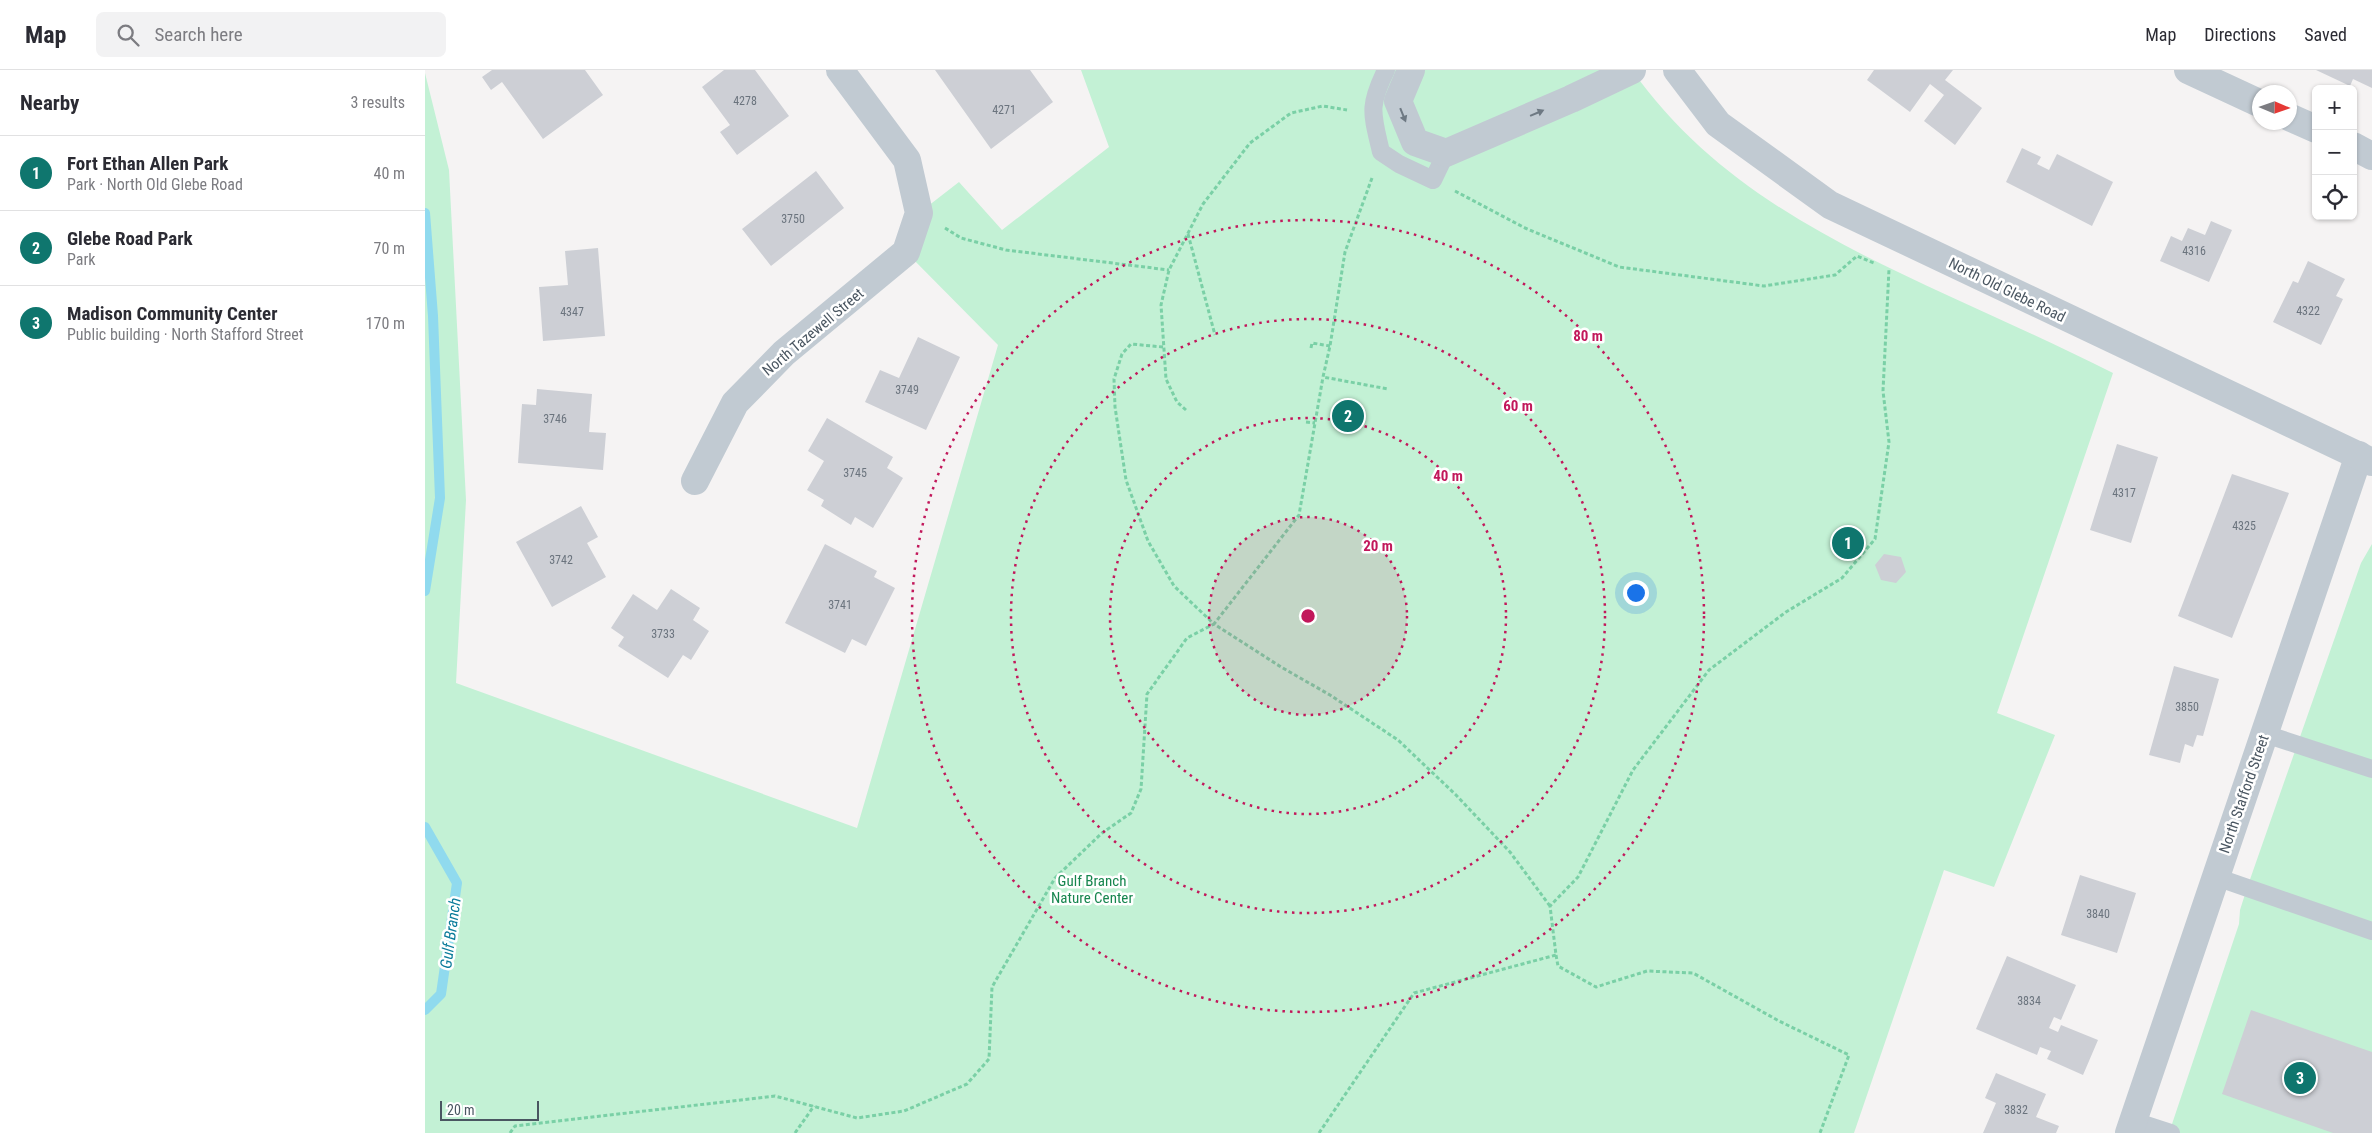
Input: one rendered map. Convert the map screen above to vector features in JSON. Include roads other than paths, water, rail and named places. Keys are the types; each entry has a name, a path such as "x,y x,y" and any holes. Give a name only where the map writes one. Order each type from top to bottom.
{"street":[{"name":"North Tazewell Street","path":"695,481 735,403 784,352 906,252 919,213 907,160 840,70"},
{"path":"1411,70 1398,101 1415,142 1445,154 1632,70"},
{"name":"North Old Glebe Road","path":"1677,70 1718,124 1830,205 2163,365 2366,459"},
{"path":"2188,70 2252,101"},
{"path":"2297,121 2312,127"},
{"path":"2357,148 2372,156"},
{"name":"North Stafford Street","path":"2131,1127 2265,734 2366,459"}],"lane":[{"path":"1385,70 1374,95 1372,115 1381,152 1399,164 1433,180 1445,154"},
{"path":"2265,734 2372,769"},
{"path":"2216,877 2372,931"},
{"path":"2131,1127 2171,1133"}],"waterway":[{"name":"Gulf Branch","path":"425,213 433,316 440,498 425,591"},
{"name":"Gulf Branch","path":"425,827 457,883 441,994 425,1010"}],"place":[{"name":"Glebe Road Park","path":"1348,416"},
{"name":"Fort Ethan Allen Park","path":"1848,543"},
{"name":"Madison Community Center","path":"2300,1078"}],"park label":[{"name":"Gulf Branch Nature Center","path":"1092,890"}]}
